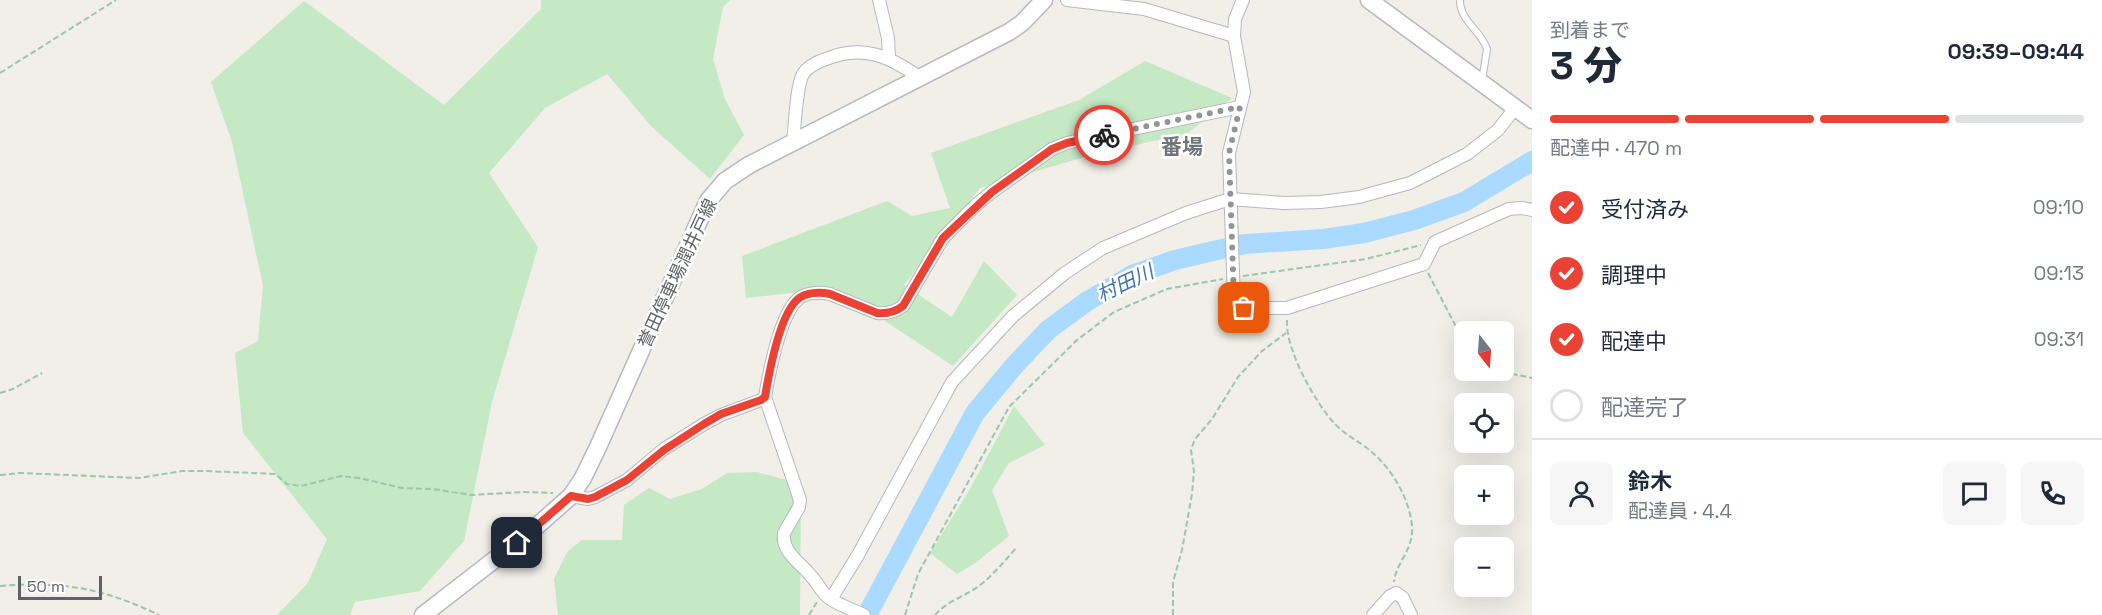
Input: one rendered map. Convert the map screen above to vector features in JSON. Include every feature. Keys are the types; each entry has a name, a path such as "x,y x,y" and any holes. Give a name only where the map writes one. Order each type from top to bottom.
{"main road":[{"name":"誉田停車場潤井戸線","path":"423,615 530,533 571,496 583,478 598,447 708,201 725,181 749,165 1010,32 1022,24 1044,0"},
{"path":"1369,0 1532,120"}],"street":[{"path":"879,0 888,39 889,58"},
{"path":"1067,0 1144,9 1234,36"},
{"path":"1242,0 1235,19 1234,36 1244,92 1229,153 1234,301 1244,308 1287,308 1424,264 1435,242 1509,209 1532,210"},
{"path":"793,142 799,88 803,75 810,67 835,55 850,52 876,54 889,58 920,78"},
{"path":"864,615 826,596 811,574 786,548 783,537 799,507 800,500 765,397 778,340 792,307 799,298 822,293 877,313 884,314 897,310 903,306 943,238 992,192 1052,149 1089,138 1240,107"},
{"path":"826,596 858,555 952,382 1013,316 1065,273 1103,248 1186,213 1230,199 1284,203 1321,202 1359,197 1410,183 1467,154 1498,130 1515,108"},
{"path":"571,496 588,499 595,497 627,480 664,450 721,414 765,397"},
{"path":"1373,615 1390,596 1396,593 1403,598 1412,615"}],"lane":[{"path":"1460,0 1464,18 1483,37 1487,49 1481,84"}],"path":[{"path":"0,73 117,0"},
{"path":"905,615 918,574 1009,407 1077,340 1114,312 1167,289 1366,259 1435,242"},
{"path":"1424,264 1454,322"},
{"path":"1287,308 1286,333 1296,361 1322,408 1335,424 1382,461 1402,493 1412,526 1411,543 1395,573 1393,587 1396,593"},
{"path":"1173,615 1173,582 1182,550 1192,494 1194,471 1191,450 1195,439 1212,419 1238,377 1262,351 1286,333"},
{"path":"0,393 13,389 42,372"},
{"path":"1514,374 1532,378"},
{"path":"0,475 139,478 182,471 205,471 274,474 287,484 301,486 341,476 402,488 433,489 471,495 542,492 571,496"},
{"path":"935,615 953,600 977,588 996,572 1016,548"},
{"path":"0,586 36,585 80,588 115,595 159,615"},
{"path":"809,615 826,596"}],"green space":[{"path":"541,0 730,0 723,7 713,59 725,99 744,135 710,179 651,126 607,74 545,108 489,173 538,247 492,402 464,541 420,591 355,602 350,615 277,615 308,583 327,539 243,433 235,353 258,341 263,286 232,142 211,82 304,1 444,105 541,9"},
{"path":"1145,61 1232,98 1188,133 1084,157 980,188 904,285 952,317 984,261 1017,295 953,366 835,288 746,298 742,256 887,201 912,216 950,208 931,153 1079,100"},
{"path":"1014,406 1045,445 1009,463 992,490 1009,536 974,564 957,574 930,553 970,489"},
{"path":"757,472 801,484 800,615 558,615 554,579 567,552 582,540 622,540 624,505 649,488 670,499 702,489 727,473"}],"waterway":[{"name":"村田川","path":"867,615 975,413 1048,330 1086,302 1132,275 1175,260 1245,244 1323,239 1364,233 1414,220 1464,202 1532,161"}],"way so far":[{"path":"1104,135 1240,107 1229,153 1234,301 1244,308"}],"district":[{"name":"番場","path":"1182,146"}],"route":[{"path":"517,543 571,496 588,499 595,497 627,480 664,450 721,414 765,397 778,340 792,307 799,298 822,293 877,313 884,314 897,310 903,306 939,243 977,204 1052,149 1067,143 1104,135"}]}
